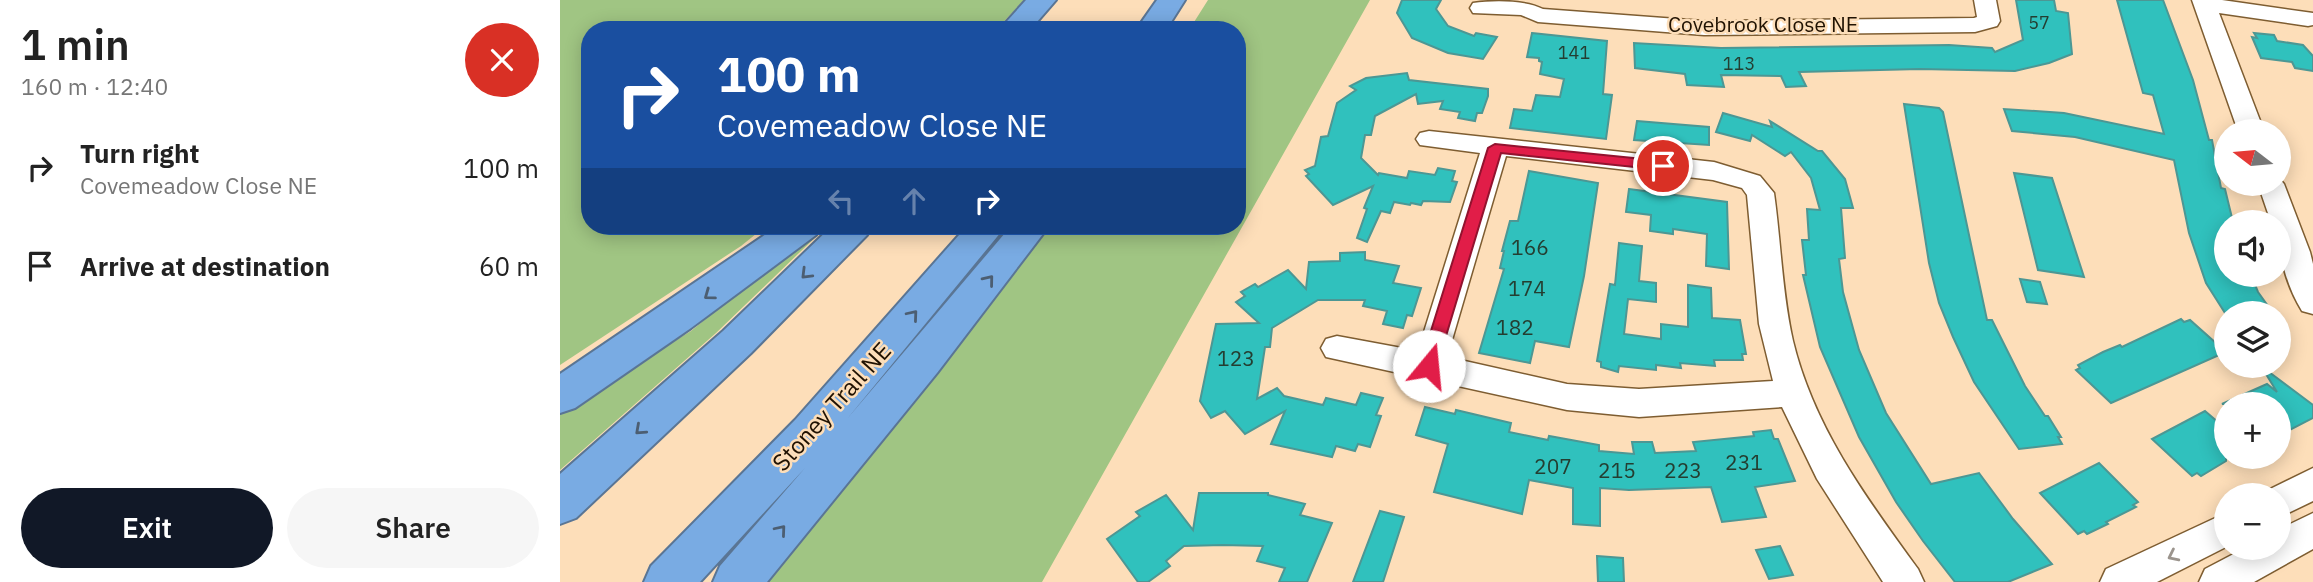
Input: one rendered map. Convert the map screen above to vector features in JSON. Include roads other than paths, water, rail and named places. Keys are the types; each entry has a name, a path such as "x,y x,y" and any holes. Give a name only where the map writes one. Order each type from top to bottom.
{"highway":[{"path":"1022,21 1042,0"},
{"path":"1047,21 1065,0"},
{"path":"1157,21 1171,0"},
{"path":"560,396 677,317 791,235"},
{"path":"560,503 737,342 845,235"},
{"name":"Stoney Trail NE","path":"670,582 895,337 980,235"},
{"path":"737,582 923,361 1024,235"}],"street":[{"name":"Covebrook Close NE","path":"1527,4 1538,15 1704,28 1975,25 1989,22 1985,0"},
{"path":"2247,119 2204,2 2308,19"},
{"path":"1481,8 1527,4"},
{"path":"1429,139 1714,171 1751,182 1760,193 1778,342 1791,393 1814,443 1858,516 1905,582"},
{"path":"1429,366 1495,148"},
{"path":"2275,196 2304,263 2304,289 2313,303"},
{"path":"1337,348 1567,397 1639,403 1791,393"},
{"path":"2291,495 2313,483"},
{"path":"2234,560 2242,577 2313,530"},
{"path":"2119,582 2214,535"}]}
